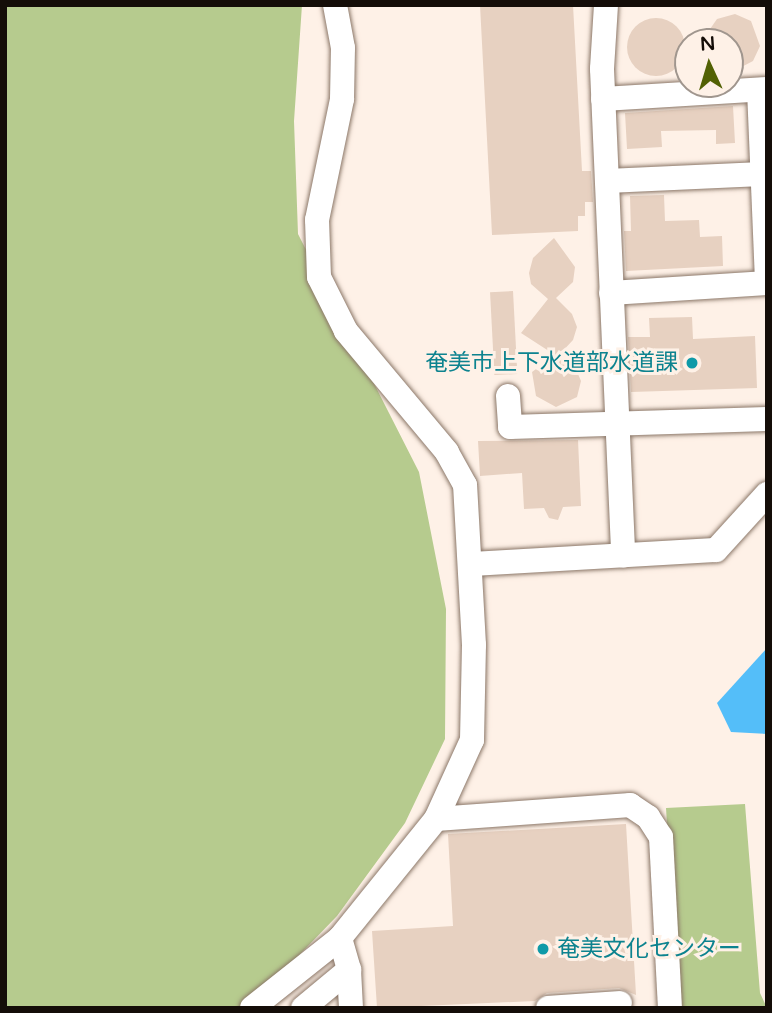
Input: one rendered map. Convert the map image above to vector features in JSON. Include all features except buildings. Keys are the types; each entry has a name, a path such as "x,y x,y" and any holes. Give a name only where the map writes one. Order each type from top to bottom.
{"street":[{"path":"252,1008 340,938 436,819 472,740 471,564 465,485 447,452 346,331 319,278 317,220 342,99 343,48 335,5"},
{"path":"606,5 603,99 623,556"},
{"path":"603,99 763,89 762,174 767,281 611,293"},
{"path":"607,181 762,174"},
{"path":"508,396 510,427 767,419"},
{"path":"471,564 716,551 767,494"},
{"path":"436,819 630,805 648,817 661,837 670,1008"},
{"path":"340,938 349,970 351,1008"},
{"path":"304,1008 349,970"},
{"path":"548,1008 620,1003"}],"green space":[{"path":"5,5 302,5 294,121 298,234 419,472 446,609 445,739 405,823 337,916 248,1008 5,1008"},
{"path":"745,804 760,993 767,1008 678,1008 666,808"}],"water":[{"path":"767,648 767,734 731,732 717,703"}],"place":[{"name":"奄美市上下水道部水道課","path":"692,363"},
{"name":"奄美文化センター","path":"543,949"}]}
